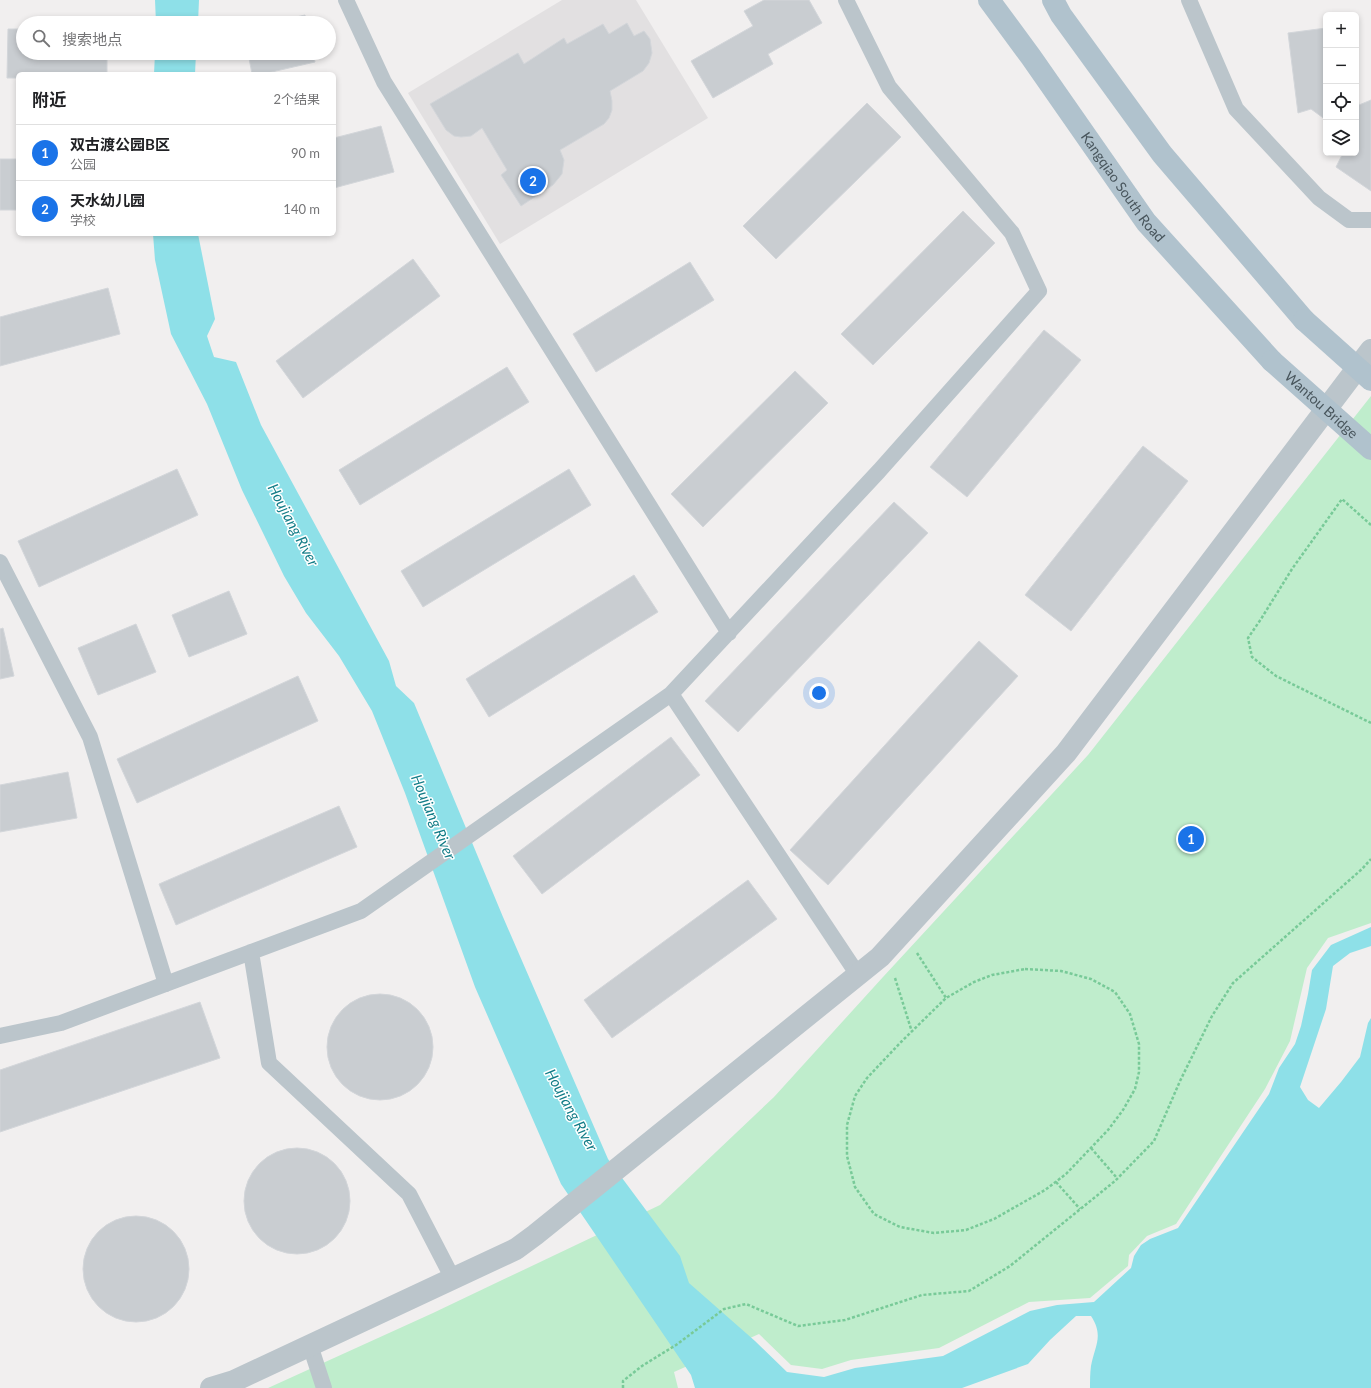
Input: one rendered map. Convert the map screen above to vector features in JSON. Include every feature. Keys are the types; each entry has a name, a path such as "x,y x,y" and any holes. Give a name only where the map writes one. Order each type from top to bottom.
{"main road":[{"name":"Kangqiao South Road","path":"989,0 1031,57 1146,222 1272,361"},
{"path":"1053,0 1061,15 1162,154 1304,320 1371,380"},
{"name":"Wantou Bridge","path":"1272,361 1371,449"}],"street":[{"path":"211,1388 234,1381 516,1249 886,951 1066,753 1371,350"}],"lane":[{"path":"346,0 384,82 729,632"},
{"path":"0,1036 61,1023 361,911 671,694 879,471 1040,291 1012,233 890,87 846,0"},
{"path":"1190,0 1236,109 1319,198 1349,220 1371,220"},
{"path":"0,562 90,737 166,984"},
{"path":"671,694 858,975"},
{"path":"251,952 269,1063 409,1194 453,1278"},
{"path":"310,1345 324,1388"}],"path":[{"path":"1371,525 1342,499 1292,568 1248,638 1252,658 1276,676 1371,723"},
{"path":"622,1388 623,1381 642,1366 676,1345 724,1309 746,1304 798,1326 845,1320 922,1295 969,1291 1010,1266 1117,1178 1154,1141 1180,1081 1212,1016 1233,983 1362,869 1371,859"},
{"path":"903,931 946,998"},
{"path":"886,951 912,1032"},
{"path":"1025,969 1061,971 1091,979 1115,992 1130,1014 1139,1044 1139,1072 1135,1089 1123,1110 1108,1130 1066,1174 1056,1182 1045,1190 994,1219 966,1230 934,1233 900,1227 874,1214 855,1187 847,1156 847,1125 855,1096 867,1078 946,998 980,979 992,975 1025,969"},
{"path":"1091,1148 1117,1178"},
{"path":"1056,1182 1080,1209"}],"shaded area":[{"path":"562,0 636,0 708,118 500,244 408,93"}],"green space":[{"path":"1371,396 1371,923 1328,938 1307,968 1290,1041 1265,1089 1176,1224 1147,1236 1129,1255 1128,1266 1090,1298 1029,1302 939,1348 851,1360 822,1369 791,1365 759,1334 674,1372 678,1388 268,1388 433,1313 660,1205 774,1097 1088,755"}],"water":[{"path":"155,0 199,0 198,16 156,16"},
{"path":"155,60 196,60 195,72 154,72"},
{"name":"Houjiang River","path":"153,236 198,236 215,319 207,336 214,357 236,362 261,425 389,661 396,686 414,703 503,917 608,1159 680,1256 689,1283 755,1341 787,1372 824,1377 855,1368 943,1356 1030,1311 1057,1305 1094,1302 1131,1268 1134,1256 1141,1245 1150,1239 1178,1228 1269,1094 1279,1068 1295,1044 1301,1026 1312,970 1331,945 1371,927 1371,946 1350,953 1333,966 1326,1009 1300,1087 1308,1100 1319,1108 1360,1057 1368,1023 1371,1018 1371,1388 1090,1388 1091,1366 1098,1335 1097,1329 1091,1316 1076,1316 1050,1340 1028,1364 962,1388 695,1388 691,1375 561,1184 475,987 405,793 372,711 339,656 306,613 284,576 242,490 207,404 171,334 155,260"}],"building":[{"path":"764,0 809,0 822,23 768,54 773,64 713,98 691,61 753,26 744,11"},
{"path":"627,23 634,36 644,31 650,39 652,53 649,63 643,71 610,91 612,110 609,118 604,124 560,150 564,160 562,174 553,185 521,206 501,175 507,170 482,128 471,136 454,136 446,130 430,104 518,53 524,64 564,38 567,44 603,24 609,34"},
{"path":"1323,28 1323,118 1311,109 1298,113 1288,33"},
{"path":"8,29 16,29 16,60 107,60 107,72 16,72 16,78 7,78"},
{"path":"249,60 315,60 315,62 272,72 252,72"},
{"path":"1371,100 1371,191 1336,167 1342,156 1359,156 1359,105"},
{"path":"867,103 901,137 776,259 743,226"},
{"path":"381,126 394,172 336,187 336,137"},
{"path":"0,159 16,159 16,210 0,210"},
{"path":"963,211 995,243 873,365 841,334"},
{"path":"413,259 440,296 303,398 276,361"},
{"path":"690,262 714,300 596,372 573,334"},
{"path":"108,288 120,334 0,366 0,317"},
{"path":"1044,330 1081,360 967,497 930,467"},
{"path":"507,367 529,402 360,505 339,470"},
{"path":"795,371 828,403 703,527 671,494"},
{"path":"1143,446 1188,481 1071,631 1025,595"},
{"path":"177,469 198,515 39,587 18,541"},
{"path":"569,469 591,505 423,607 401,571"},
{"path":"894,502 928,533 738,732 705,701"},
{"path":"634,575 658,612 489,717 466,679"},
{"path":"229,591 247,634 189,657 172,615"},
{"path":"136,624 156,672 98,695 78,648"},
{"path":"3,628 14,676 0,679 0,629"},
{"path":"979,641 1018,676 828,885 790,850"},
{"path":"298,676 318,721 137,803 117,759"},
{"path":"671,737 700,775 542,894 513,856"},
{"path":"68,772 77,818 0,832 0,785"},
{"path":"339,806 357,847 176,925 159,884"},
{"path":"748,880 777,919 612,1038 584,1000"},
{"path":"380,994 400,998 417,1010 429,1027 433,1047 429,1067 417,1084 400,1096 380,1100 360,1096 343,1084 331,1067 327,1047 331,1027 343,1010 360,998"},
{"path":"200,1002 220,1058 0,1132 0,1070"},
{"path":"297,1148 317,1152 334,1164 346,1181 350,1201 346,1221 334,1238 317,1250 297,1254 277,1250 260,1238 248,1221 244,1201 248,1181 260,1164 277,1152"},
{"path":"136,1216 156,1220 173,1232 185,1249 189,1269 185,1289 173,1306 156,1318 136,1322 116,1318 99,1306 87,1289 83,1269 87,1249 99,1232 116,1220"}],"place":[{"name":"天水幼儿园","path":"533,181"},
{"name":"双古渡公园B区","path":"1191,839"}]}
